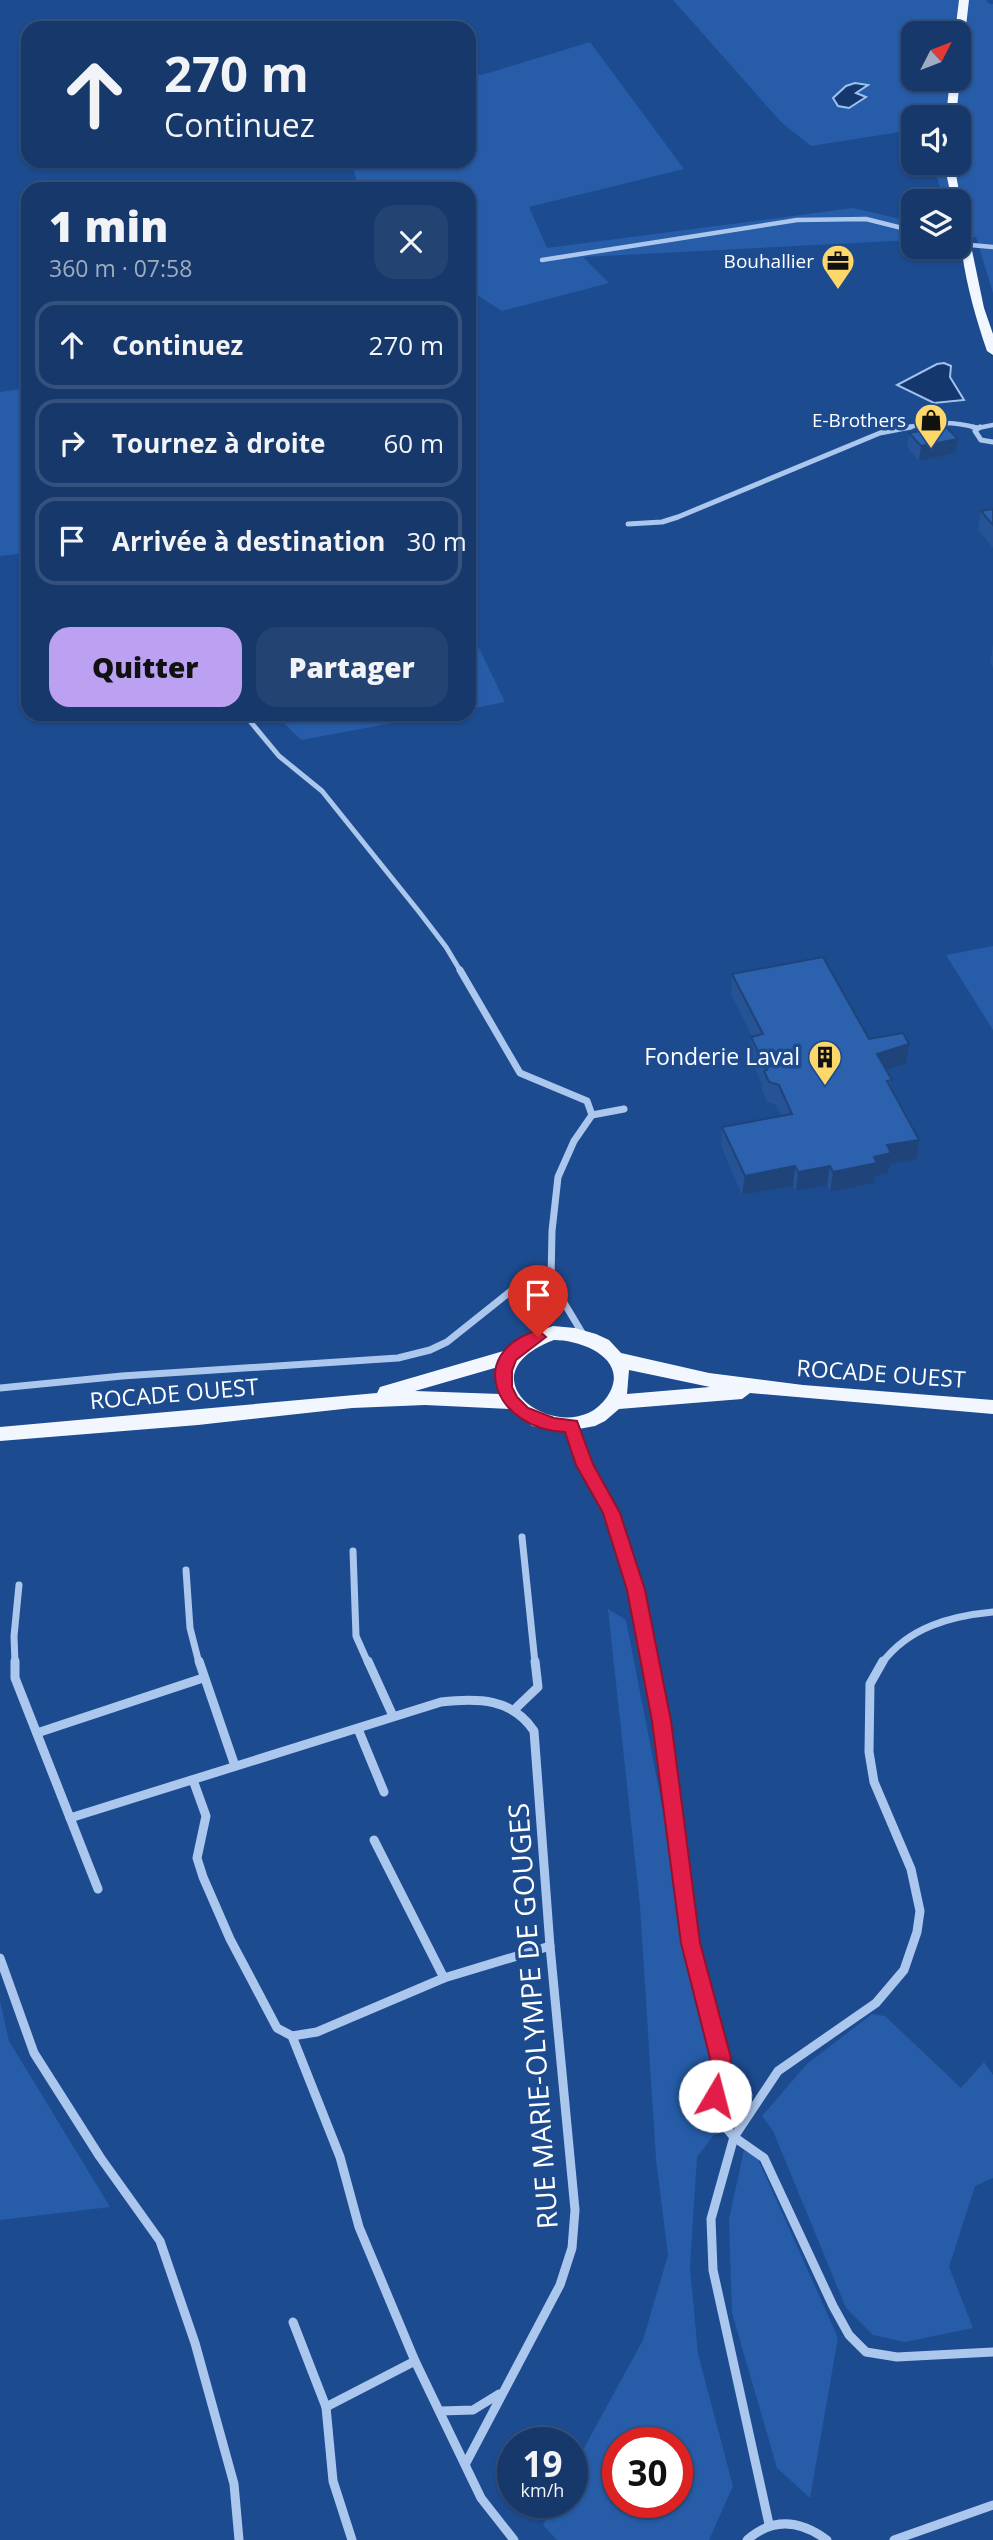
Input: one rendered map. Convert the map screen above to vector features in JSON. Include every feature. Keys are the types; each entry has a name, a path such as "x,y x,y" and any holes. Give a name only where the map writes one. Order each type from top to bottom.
{"main road":[{"path":"962,21 964,0"},
{"path":"966,259 993,351"},
{"path":"561,1333 584,1336 597,1342 616,1359 622,1381 615,1402 604,1413 571,1425 536,1420 511,1402 504,1387 503,1371 510,1356 522,1345 538,1337 561,1333"},
{"name":"ROCADE OUEST","path":"352,1401 510,1356"},
{"name":"ROCADE OUEST","path":"616,1359 667,1373 766,1389 993,1407"},
{"name":"ROCADE OUEST","path":"615,1402 766,1389"},
{"name":"ROCADE OUEST","path":"0,1434 198,1418 352,1401 425,1398 511,1402"}],"street":[{"path":"542,260 797,220 866,219 901,228"},
{"path":"971,246 993,247"},
{"path":"628,524 662,522 678,517 880,433 934,422 957,422 977,428 992,424"},
{"path":"977,428 977,437 993,442"},
{"path":"250,721 279,756 321,791 440,939 520,1073 587,1101 592,1115"},
{"path":"538,1337 551,1280 552,1231 558,1177 574,1141 592,1115 624,1108"},
{"path":"551,1280 584,1336"},
{"path":"0,1388 122,1376 398,1358 430,1350 447,1342 516,1287 551,1280"},
{"path":"571,1425 585,1465 611,1513 636,1590 662,1721 690,1943 720,2058 716,2110 720,2121 734,2137 764,2158 833,2305 849,2335 866,2352 897,2357 993,2352"},
{"path":"70,1818 441,1702 475,1698 516,1708 538,1687 522,1537"},
{"path":"353,1551 356,1636 393,1716"},
{"path":"186,1570 190,1628 203,1678 235,1766"},
{"path":"19,1585 15,1678 99,1889"},
{"path":"769,2524 713,2270 711,2219 734,2137 778,2071 876,2003 904,1970 916,1932 920,1911 911,1869 874,1782 869,1752 870,1684 884,1660 906,1638 925,1627 971,1614 993,1612"},
{"path":"37,1733 203,1678"},
{"name":"RUE MARIE-OLYMPE DE GOUGES","path":"466,2463 560,2284 572,2248 575,2210 550,1946 534,1731 527,1718 516,1708"},
{"path":"358,1729 384,1792"},
{"path":"193,1780 206,1816 197,1858 211,1900 277,2028 292,2036 317,2032 444,1978 550,1946"},
{"path":"374,1840 444,1978"},
{"path":"0,1958 34,2053 100,2157 160,2241 195,2343 234,2484 239,2540"},
{"path":"292,2036 340,2157 359,2227 415,2361 481,2498 514,2540"},
{"path":"293,2322 326,2407 332,2481 352,2540"},
{"path":"326,2407 415,2361"},
{"path":"441,2411 473,2410 500,2394"},
{"path":"894,2540 993,2505"},
{"path":"747,2540 769,2524 785,2522 802,2524 827,2540"}],"shaded area":[{"path":"673,0 987,0 993,4 993,293 976,237 971,237 971,189 941,189 936,175 971,175 971,105 901,105 901,132 811,146 782,123"},
{"path":"590,42 684,169 529,207 547,248 853,208 901,219 901,241 583,257 609,283 502,311 476,294 476,182 357,182 353,168 476,168 476,74 482,75"},
{"path":"855,83 868,85 856,93 866,97 849,108 838,106 833,98 846,86"},
{"path":"937,364 951,366 950,377 964,400 934,403 897,385"},
{"path":"21,389 21,554 0,556 0,392"},
{"path":"476,641 477,644 505,702 476,708"},
{"path":"282,721 403,721 301,740"},
{"path":"993,946 993,1030 946,955"},
{"path":"608,1609 626,1620 710,2052 716,2132 697,2157 690,2267 698,2354 733,2486 709,2540 557,2540 543,2525 547,2518 588,2518 588,2441 643,2340 668,2255 656,2160 640,1906"},
{"path":"0,2001 9,2041 110,2207 0,2220"},
{"path":"872,2014 885,2016 961,2088 984,2062 993,2075 993,2178 975,2186 949,2267 973,2328 905,2342 873,2335 846,2308 773,2131 762,2116 807,2064"},
{"path":"744,2150 758,2159 838,2338 810,2498 777,2468 732,2313 729,2219"}],"building":[{"path":"945,426 958,439 921,446 909,433"},
{"path":"993,509 993,525 981,511"},
{"name":"Fonderie Laval","path":"823,957 869,1039 903,1033 909,1044 877,1054 892,1080 887,1081 919,1140 887,1145 891,1153 874,1157 877,1163 833,1172 830,1166 798,1172 795,1166 745,1176 722,1127 792,1114 779,1085 769,1082 764,1071 767,1070 751,1037 763,1034 732,974"}],"place":[{"name":"Bouhallier","path":"838,291"},
{"name":"E-Brothers","path":"931,450"},
{"name":"Fonderie Laval","path":"825,1087"}],"route":[{"path":"538,1337 522,1345 510,1356 503,1371 504,1387 511,1402 536,1420 553,1425 571,1425 585,1465 611,1513 636,1590 662,1721 690,1943 720,2058 715,2096"}]}
